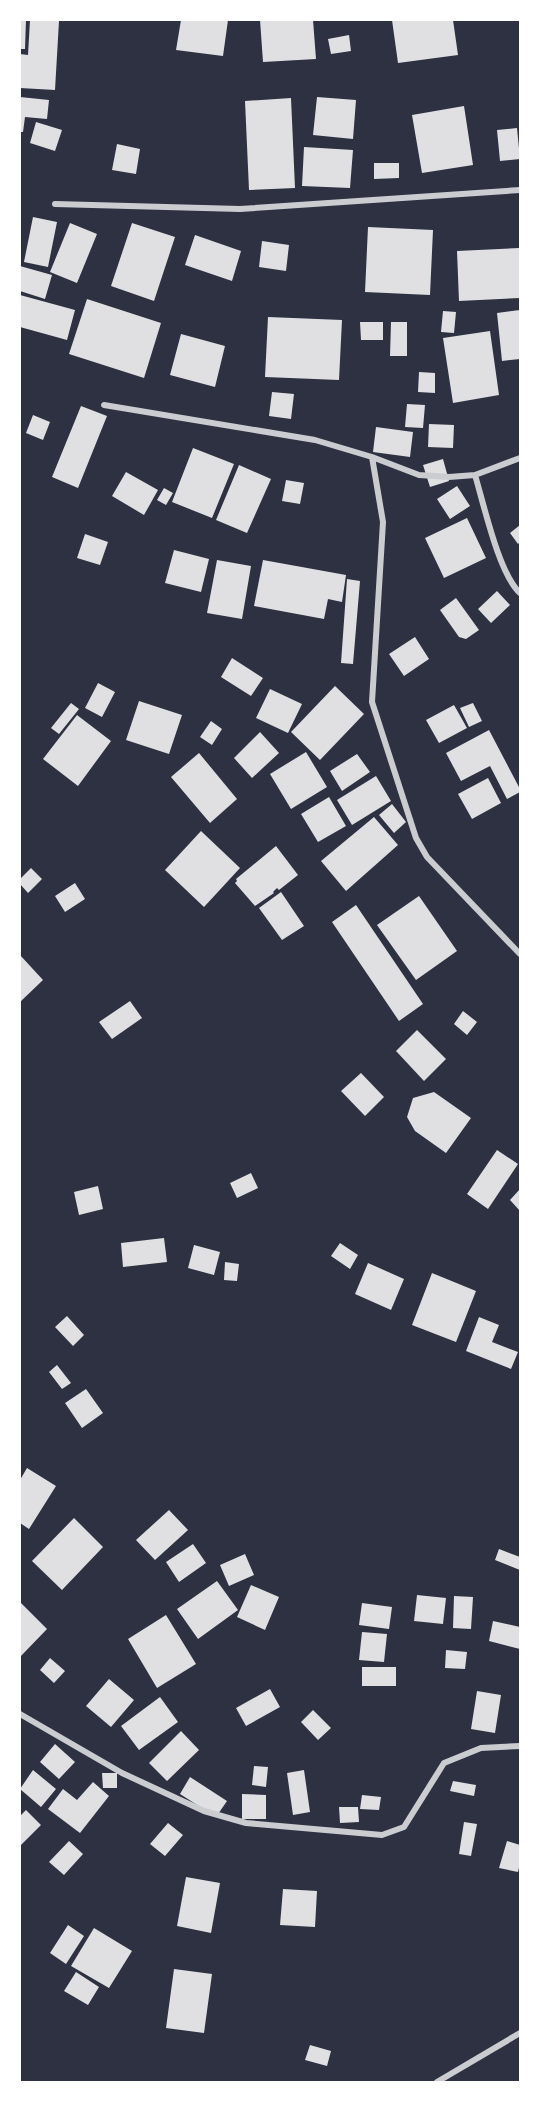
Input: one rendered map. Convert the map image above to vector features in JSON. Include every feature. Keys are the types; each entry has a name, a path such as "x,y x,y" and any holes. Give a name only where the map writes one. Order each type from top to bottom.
{"street":[{"path":"55,204 240,209 520,190"},
{"path":"104,405 315,440 372,457 419,475 449,477 475,475 520,458"},
{"path":"372,457 383,522 372,702 416,838 428,857 520,954"},
{"path":"475,475 504,570 514,588 520,593"},
{"path":"20,1714 122,1773 204,1811 246,1823 382,1835 404,1827 444,1763 481,1748 520,1746"},
{"path":"437,2082 520,2033"}],"building":[{"path":"20,20 26,20 25,49 20,49"},
{"path":"30,20 59,21 55,90 20,88 20,54 28,55"},
{"path":"181,20 228,20 223,56 176,50"},
{"path":"260,20 313,20 316,59 263,62"},
{"path":"392,20 453,20 458,55 398,63"},
{"path":"349,35 351,51 331,54 328,39"},
{"path":"20,97 49,100 47,119 25,117 23,132 20,132"},
{"path":"317,97 356,100 353,139 313,135"},
{"path":"291,98 295,188 249,190 245,101"},
{"path":"464,106 473,165 422,173 412,115"},
{"path":"36,122 62,130 55,151 30,143"},
{"path":"517,128 520,159 500,161 497,130"},
{"path":"117,144 140,149 136,174 112,170"},
{"path":"304,147 353,150 350,188 302,186"},
{"path":"374,163 399,163 399,178 374,179"},
{"path":"33,217 57,222 48,267 24,262"},
{"path":"70,223 97,234 77,283 50,272"},
{"path":"132,223 175,237 154,301 111,286"},
{"path":"368,227 433,230 430,295 365,292"},
{"path":"195,235 241,251 232,281 185,265"},
{"path":"262,241 289,245 286,271 259,267"},
{"path":"519,248 520,298 459,301 457,251"},
{"path":"20,266 52,275 45,299 20,291"},
{"path":"20,295 75,310 67,340 20,327"},
{"path":"87,299 161,323 144,378 69,354"},
{"path":"520,310 520,359 502,361 497,313"},
{"path":"443,311 456,312 454,333 441,332"},
{"path":"268,317 342,320 339,380 265,377"},
{"path":"360,322 383,322 383,340 361,340"},
{"path":"391,322 407,322 407,356 390,356"},
{"path":"490,331 499,395 453,403 443,338"},
{"path":"181,334 225,346 215,387 170,375"},
{"path":"419,372 435,373 435,393 418,392"},
{"path":"272,392 294,394 291,419 269,416"},
{"path":"407,404 425,405 423,428 405,427"},
{"path":"81,406 107,416 78,488 52,477"},
{"path":"33,415 50,422 43,440 26,433"},
{"path":"429,424 454,425 453,448 428,447"},
{"path":"376,427 413,432 410,457 373,452"},
{"path":"193,448 234,464 212,518 172,502"},
{"path":"443,459 449,481 430,487 423,465"},
{"path":"239,465 271,479 247,533 216,520"},
{"path":"126,472 158,490 144,515 112,496"},
{"path":"286,480 304,483 300,504 282,501"},
{"path":"457,486 470,506 450,519 437,499"},
{"path":"164,488 173,493 166,505 157,500"},
{"path":"467,518 486,558 444,578 425,538"},
{"path":"520,525 520,542 518,544 510,533"},
{"path":"85,534 108,542 100,565 77,558"},
{"path":"174,550 209,559 201,592 165,583"},
{"path":"217,560 251,566 242,619 207,613"},
{"path":"263,560 346,575 342,602 328,599 324,619 254,606"},
{"path":"347,579 360,581 353,664 341,663"},
{"path":"497,591 510,605 491,623 478,609"},
{"path":"456,598 479,630 466,639 459,637 440,610"},
{"path":"415,637 429,659 404,676 389,654"},
{"path":"232,658 263,678 251,696 221,677"},
{"path":"98,683 115,692 102,717 85,708"},
{"path":"335,686 364,714 320,760 291,732"},
{"path":"270,689 302,704 288,733 256,718"},
{"path":"139,701 182,715 169,754 126,740"},
{"path":"71,703 79,709 59,734 51,728"},
{"path":"473,703 482,721 469,727 460,708"},
{"path":"454,705 467,728 439,743 426,720"},
{"path":"77,715 111,741 78,786 43,759"},
{"path":"211,721 222,729 212,745 200,737"},
{"path":"489,730 520,789 520,792 507,799 490,766 461,781 446,753"},
{"path":"260,732 279,753 252,778 234,758"},
{"path":"306,752 327,787 291,809 270,774"},
{"path":"199,753 237,799 210,823 171,777"},
{"path":"357,754 370,772 342,791 330,771"},
{"path":"376,776 391,801 352,825 337,800"},
{"path":"488,778 501,803 472,819 458,794"},
{"path":"329,797 346,826 318,842 301,814"},
{"path":"392,804 406,822 394,833 379,815"},
{"path":"374,817 398,845 346,891 321,861"},
{"path":"201,831 240,868 204,907 165,870"},
{"path":"276,846 298,875 255,906 235,883 236,879"},
{"path":"31,868 42,879 28,893 20,884 20,879"},
{"path":"75,883 85,899 65,912 55,896"},
{"path":"281,892 304,926 282,940 259,908"},
{"path":"419,896 457,951 416,980 377,925"},
{"path":"356,905 423,1004 399,1021 332,922"},
{"path":"20,955 43,980 20,1002"},
{"path":"130,1001 142,1018 112,1039 99,1022"},
{"path":"463,1011 477,1022 467,1035 454,1024"},
{"path":"417,1030 446,1059 424,1081 396,1051"},
{"path":"361,1073 384,1097 365,1116 341,1091"},
{"path":"434,1092 471,1118 446,1153 415,1131 407,1117 413,1098"},
{"path":"497,1150 518,1164 488,1209 467,1194"},
{"path":"251,1173 258,1188 237,1198 230,1183"},
{"path":"98,1186 103,1209 79,1215 74,1192"},
{"path":"520,1189 520,1211 510,1200"},
{"path":"164,1238 167,1262 123,1267 121,1243"},
{"path":"340,1243 358,1255 350,1269 331,1256"},
{"path":"194,1245 220,1252 214,1275 188,1268"},
{"path":"225,1262 239,1264 237,1281 224,1280"},
{"path":"368,1263 404,1279 391,1310 355,1294"},
{"path":"432,1273 476,1291 456,1342 412,1325"},
{"path":"67,1316 84,1335 73,1346 55,1327"},
{"path":"479,1317 499,1325 492,1342 518,1352 511,1369 466,1351"},
{"path":"57,1365 71,1383 62,1389 49,1372"},
{"path":"86,1389 103,1413 82,1428 65,1403"},
{"path":"27,1468 56,1486 29,1529 20,1523 20,1480"},
{"path":"169,1510 188,1530 155,1560 136,1540"},
{"path":"74,1518 103,1547 62,1590 32,1561"},
{"path":"193,1544 206,1563 179,1582 166,1562"},
{"path":"499,1549 520,1557 520,1570 495,1560"},
{"path":"245,1554 254,1575 229,1586 220,1565"},
{"path":"217,1581 238,1610 198,1639 177,1609"},
{"path":"251,1585 279,1597 265,1630 237,1617"},
{"path":"417,1595 446,1598 443,1624 414,1621"},
{"path":"454,1596 473,1597 471,1629 453,1628"},
{"path":"20,1602 47,1629 20,1657"},
{"path":"362,1603 392,1607 389,1629 359,1625"},
{"path":"166,1615 196,1664 157,1688 128,1639"},
{"path":"493,1621 520,1627 520,1649 489,1641"},
{"path":"362,1632 387,1634 384,1662 359,1660"},
{"path":"446,1650 467,1652 465,1669 445,1668"},
{"path":"50,1658 65,1671 54,1683 40,1670"},
{"path":"362,1667 396,1667 396,1686 362,1686"},
{"path":"109,1679 134,1700 111,1727 86,1706"},
{"path":"270,1689 280,1707 246,1726 236,1708"},
{"path":"477,1691 501,1695 495,1733 471,1729"},
{"path":"160,1697 178,1722 139,1750 121,1726"},
{"path":"313,1710 331,1728 318,1740 301,1722"},
{"path":"181,1731 199,1750 167,1781 149,1763"},
{"path":"55,1744 75,1762 59,1779 40,1762"},
{"path":"254,1766 268,1767 266,1787 252,1785"},
{"path":"33,1770 56,1789 41,1807 20,1789"},
{"path":"304,1770 310,1812 293,1815 287,1773"},
{"path":"102,1773 117,1773 117,1788 103,1788"},
{"path":"190,1777 227,1801 216,1817 180,1794"},
{"path":"453,1781 476,1785 474,1796 450,1791"},
{"path":"93,1782 109,1796 80,1833 48,1809 63,1789 77,1800"},
{"path":"242,1794 266,1795 266,1819 242,1819"},
{"path":"362,1795 381,1797 379,1810 360,1809"},
{"path":"339,1807 358,1807 359,1822 340,1823"},
{"path":"26,1810 41,1825 21,1845 20,1816"},
{"path":"464,1822 477,1824 471,1856 459,1854"},
{"path":"168,1823 183,1835 165,1856 150,1844"},
{"path":"69,1841 83,1854 64,1875 49,1862"},
{"path":"507,1841 520,1845 518,1872 499,1868"},
{"path":"186,1877 220,1883 211,1933 177,1926"},
{"path":"283,1889 317,1891 315,1927 280,1925"},
{"path":"68,1925 84,1936 66,1964 50,1953"},
{"path":"94,1928 132,1951 109,1988 71,1966"},
{"path":"174,1969 212,1974 204,2033 166,2028"},
{"path":"76,1972 99,1987 88,2005 64,1991"},
{"path":"310,2045 331,2051 327,2066 305,2060"}]}
